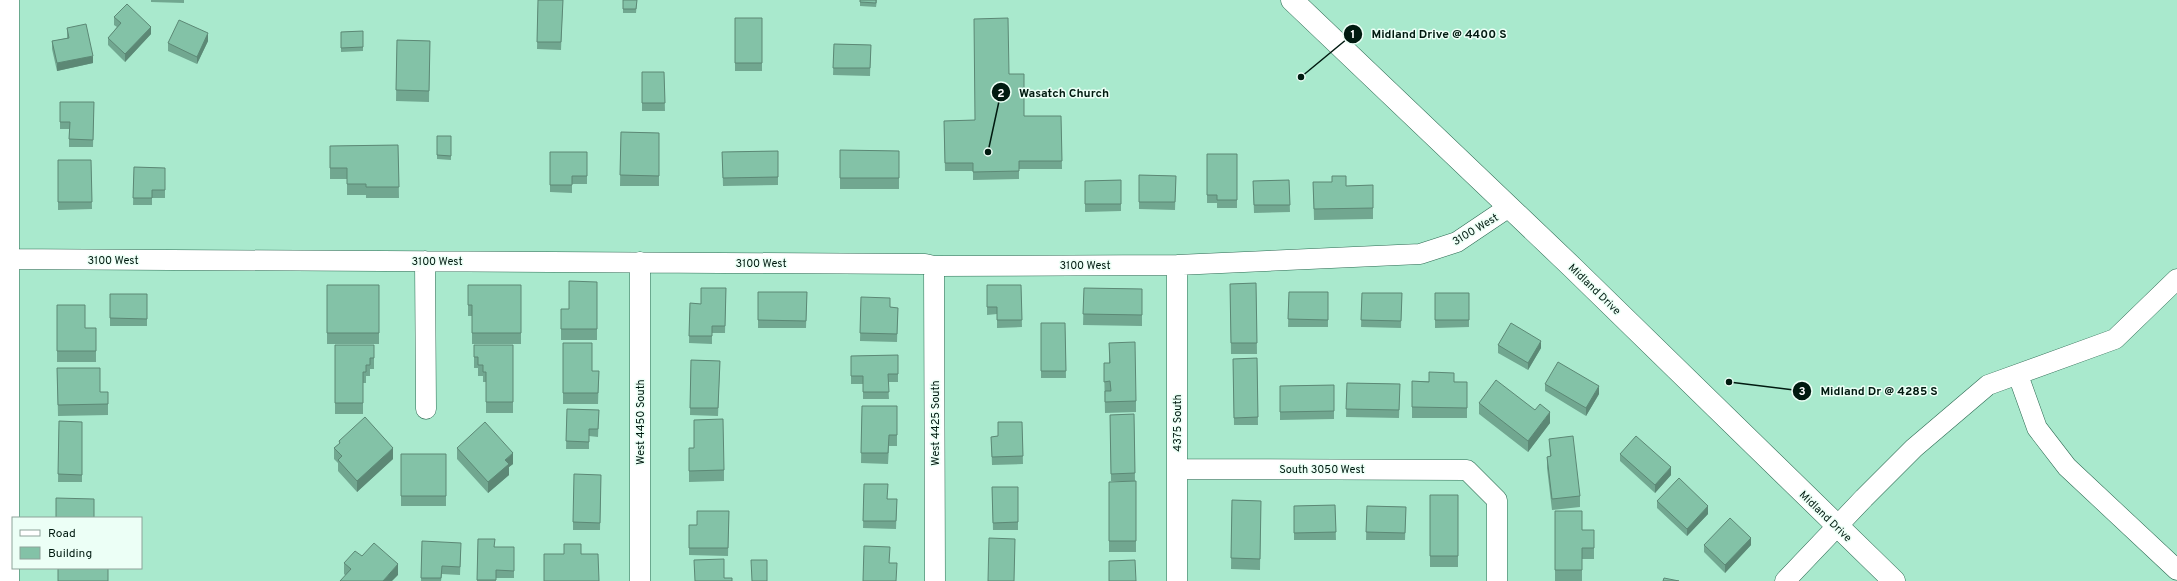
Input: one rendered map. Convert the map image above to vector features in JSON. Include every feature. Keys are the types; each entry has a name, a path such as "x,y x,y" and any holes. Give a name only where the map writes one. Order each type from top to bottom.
{"main road":[{"name":"Midland Drive","path":"1292,0 1509,207 1894,581"}],"street":[{"path":"9,0 4,259 9,581"},
{"name":"3100 West","path":"4,259 918,264 934,266 1176,265 1420,254 1457,242 1509,207"},
{"path":"425,261 426,409"},
{"name":"West 4450 South","path":"640,262 640,581"},
{"name":"4375 South","path":"1176,265 1176,581"},
{"name":"West 4425 South","path":"934,266 935,581"},
{"path":"1785,581 1914,448 1988,385 2116,339 2177,279"},
{"path":"2018,375 2037,428 2067,467 2177,570"},
{"name":"South 3050 West","path":"1176,469 1467,470 1496,500 1497,581"}],"building":[{"path":"538,0 563,0 561,42 537,42"},
{"path":"623,0 637,0 636,9 623,9"},
{"path":"860,0 876,0 876,3 860,2"},
{"path":"127,4 151,27 125,54 108,38 121,23 114,17"},
{"path":"735,18 762,18 762,63 735,63"},
{"path":"1008,18 1009,74 1024,74 1024,116 1061,116 1062,161 1019,161 1019,171 973,172 973,163 945,163 944,121 975,120 974,19"},
{"path":"179,20 208,33 197,57 168,43"},
{"path":"86,24 93,56 57,63 52,41 69,38 67,28"},
{"path":"363,31 363,47 341,48 341,32"},
{"path":"397,40 430,41 429,91 396,90"},
{"path":"834,44 871,45 870,68 833,68"},
{"path":"642,72 664,72 665,103 642,103"},
{"path":"60,102 94,102 93,140 69,139 70,122 60,122"},
{"path":"621,132 659,133 659,176 620,175"},
{"path":"437,136 451,136 451,156 437,155"},
{"path":"398,145 399,187 366,187 366,184 347,184 347,168 330,168 330,146"},
{"path":"840,150 899,151 899,178 840,178"},
{"path":"778,151 778,177 723,178 722,152"},
{"path":"550,152 587,152 587,176 572,176 572,185 550,185"},
{"path":"1207,154 1237,154 1237,200 1217,200 1217,195 1207,195"},
{"path":"58,160 91,160 92,202 58,202"},
{"path":"134,167 165,168 165,190 152,190 152,198 133,198"},
{"path":"1139,175 1176,176 1175,202 1139,202"},
{"path":"1332,176 1346,176 1346,186 1373,185 1373,208 1314,209 1313,182 1332,182"},
{"path":"1121,180 1121,204 1085,204 1085,181"},
{"path":"1289,180 1290,205 1254,205 1253,181"},
{"path":"569,281 597,282 597,329 561,329 561,309 569,309"},
{"path":"1256,283 1257,343 1231,343 1230,284"},
{"path":"327,285 379,285 379,333 327,333"},
{"path":"468,285 521,285 521,333 472,333 472,305 468,305"},
{"path":"987,285 1021,285 1022,320 997,320 997,307 987,307"},
{"path":"701,288 726,288 725,326 712,326 712,336 689,336 690,303 701,304"},
{"path":"1084,288 1142,289 1142,315 1083,314"},
{"path":"758,292 807,292 806,321 758,320"},
{"path":"1289,292 1328,292 1328,320 1288,319"},
{"path":"1362,293 1402,293 1401,321 1361,320"},
{"path":"1435,293 1469,293 1469,320 1435,320"},
{"path":"110,294 147,294 147,319 110,318"},
{"path":"861,297 890,298 890,307 898,308 897,334 860,333"},
{"path":"57,305 85,305 85,328 96,328 96,351 57,351"},
{"path":"1041,323 1065,323 1066,371 1041,371"},
{"path":"1511,323 1541,341 1528,363 1498,345"},
{"path":"1135,342 1136,401 1105,402 1105,391 1111,391 1110,381 1104,382 1104,363 1110,363 1109,343"},
{"path":"563,343 592,343 592,371 599,371 598,393 563,393"},
{"path":"335,345 374,345 374,358 370,358 370,365 366,365 366,372 363,372 363,403 335,403"},
{"path":"474,345 513,345 513,402 486,402 486,372 483,372 483,365 478,365 478,357 474,357"},
{"path":"898,355 898,374 888,374 889,392 863,392 863,376 851,376 851,356"},
{"path":"1257,358 1258,417 1234,418 1233,359"},
{"path":"691,360 720,361 718,408 690,408"},
{"path":"1558,362 1599,386 1586,408 1545,384"},
{"path":"57,368 100,368 100,392 108,392 108,404 58,405"},
{"path":"1429,372 1454,373 1454,382 1467,382 1467,408 1412,407 1412,381 1429,382"},
{"path":"1496,380 1535,410 1540,404 1550,412 1528,441 1479,403"},
{"path":"1347,383 1400,384 1399,410 1346,409"},
{"path":"1334,385 1334,411 1280,412 1280,386"},
{"path":"862,406 897,406 897,435 889,435 888,453 861,453"},
{"path":"567,409 599,410 598,429 589,429 589,442 566,441"},
{"path":"1134,414 1135,473 1111,474 1110,415"},
{"path":"365,417 393,448 357,481 338,460 342,456 334,448 340,443 339,441"},
{"path":"723,419 724,470 689,471 689,448 694,448 694,420"},
{"path":"59,421 82,422 82,475 58,474"},
{"path":"485,422 513,453 505,460 509,464 488,482 457,448"},
{"path":"998,422 1022,422 1023,456 992,457 991,437 998,436"},
{"path":"1573,436 1580,496 1552,499 1547,457 1551,456 1549,439"},
{"path":"1636,436 1671,467 1655,485 1620,454"},
{"path":"401,454 446,454 446,496 401,496"},
{"path":"574,474 601,475 600,523 573,522"},
{"path":"1679,478 1708,506 1687,529 1657,501"},
{"path":"1136,481 1136,541 1109,541 1109,482"},
{"path":"864,484 888,484 887,499 897,499 896,521 863,521"},
{"path":"992,487 1018,487 1018,522 993,523"},
{"path":"1430,495 1458,495 1458,556 1430,556"},
{"path":"56,498 94,499 94,517 56,517"},
{"path":"1232,500 1261,501 1260,559 1231,558"},
{"path":"1335,505 1336,532 1294,533 1294,506"},
{"path":"1367,506 1406,507 1405,533 1366,532"},
{"path":"697,511 729,511 728,548 689,548 689,525 697,525"},
{"path":"1555,511 1582,511 1582,530 1594,530 1594,548 1582,548 1582,570 1555,570"},
{"path":"1730,518 1751,538 1725,565 1704,545"},
{"path":"989,538 1015,539 1014,581 988,581"},
{"path":"478,539 495,539 494,547 514,547 514,571 496,570 496,580 477,580"},
{"path":"422,541 461,543 460,567 442,566 441,578 421,578"},
{"path":"374,543 398,564 383,581 340,581 351,569 344,563 355,551 362,556"},
{"path":"564,544 581,544 581,554 598,554 599,581 544,581 544,554 564,554"},
{"path":"864,546 890,547 889,563 897,563 896,581 863,581"},
{"path":"724,559 724,578 732,578 732,581 695,581 694,560"},
{"path":"751,560 767,560 767,581 752,581"},
{"path":"1135,560 1136,581 1109,581 1109,561"},
{"path":"58,569 108,569 108,581 58,581"},
{"path":"1664,578 1679,581 1663,581"}],"place":[{"name":"Midland Drive @ 4400 S","path":"1301,77"},
{"name":"Wasatch Church","path":"988,152"},
{"name":"Midland Dr @ 4285 S","path":"1729,382"}]}
